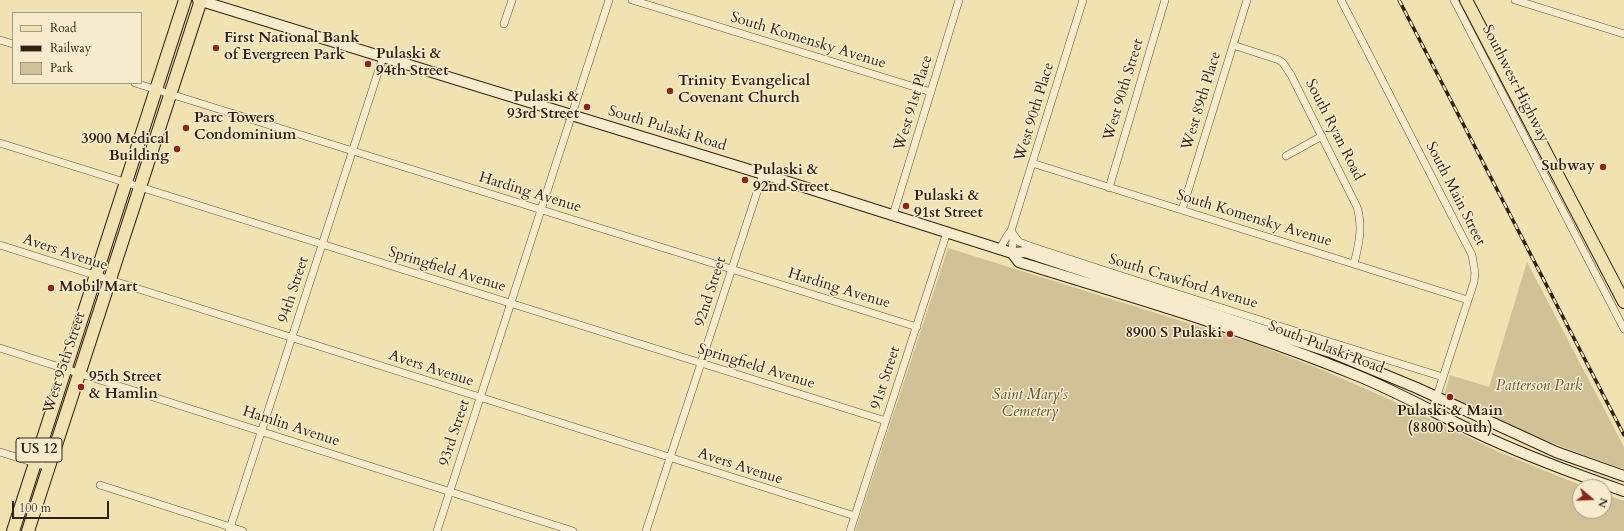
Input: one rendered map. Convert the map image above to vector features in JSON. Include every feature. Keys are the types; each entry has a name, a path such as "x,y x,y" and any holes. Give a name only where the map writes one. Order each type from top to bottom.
{"main road":[{"name":"West 95th Street","path":"13,531 185,0"},
{"name":"West 95th Street","path":"28,531 200,0"},
{"name":"South Pulaski Road","path":"200,0 763,174 1012,253 1025,252 1308,344 1373,369 1556,452 1624,476"},
{"name":"Southwest Highway","path":"1466,0 1472,22 1624,302"},
{"name":"South Pulaski Road","path":"1012,253 1019,262 1228,327 1374,383 1529,456 1624,491"}],"street":[{"path":"504,24 512,0"},
{"name":"93rd Street","path":"437,531 609,0"},
{"name":"South Komensky Avenue","path":"632,0 931,92"},
{"name":"West 91st Place","path":"893,215 959,0"},
{"name":"West 90th Place","path":"1000,249 1011,231 1083,0"},
{"name":"West 90th Street","path":"1109,188 1165,0"},
{"name":"West 89th Place","path":"1182,210 1247,0"},
{"name":"South Main Street","path":"1341,0 1472,255 1475,273 1474,282 1432,411"},
{"name":"Southwest Highway","path":"1454,0 1472,22 1624,329"},
{"path":"1515,0 1624,34"},
{"path":"0,40 12,44"},
{"name":"South Ryan Road","path":"1233,45 1272,57 1283,63 1291,75 1354,198 1360,214 1360,234 1354,264"},
{"name":"94th Street","path":"230,529 383,57"},
{"name":"Harding Avenue","path":"138,84 916,327"},
{"path":"1286,156 1322,136"},
{"name":"Springfield Avenue","path":"0,143 886,421"},
{"name":"South Komensky Avenue","path":"1032,163 1468,300"},
{"name":"92nd Street","path":"646,531 763,174"},
{"name":"West 90th Place","path":"1011,231 1013,238 1012,253"},
{"name":"South Crawford Avenue","path":"1011,231 1019,242 1026,246 1444,377"},
{"name":"91st Street","path":"850,531 948,232"},
{"name":"Avers Avenue","path":"0,245 855,516"},
{"name":"Hamlin Avenue","path":"0,348 573,531"},
{"path":"0,452 48,467"},
{"path":"100,485 230,529 243,531"}],"green space":[{"name":"Saint Mary's Cemetery","path":"948,248 1255,344 1325,371 1402,405 1499,452 1572,482 1572,519 1612,519 1612,497 1624,501 1624,531 855,531"},
{"name":"Patterson Park","path":"1527,262 1624,447 1624,469 1532,435 1444,396 1450,375 1489,387"}],"railway":[{"path":"1399,0 1624,435"}],"place":[{"name":"First National Bank of Evergreen Park","path":"216,48"},
{"name":"Pulaski & 94th Street","path":"368,64"},
{"name":"Trinity Evangelical Covenant Church","path":"670,91"},
{"name":"Pulaski & 93rd Street","path":"587,107"},
{"name":"Parc Towers Condominium","path":"186,128"},
{"name":"3900 Medical Building","path":"177,149"},
{"name":"Subway","path":"1603,167"},
{"name":"Pulaski & 92nd Street","path":"745,180"},
{"name":"Pulaski & 91st Street","path":"906,206"},
{"name":"Mobil Mart","path":"51,288"},
{"name":"8900 S Pulaski","path":"1230,334"},
{"name":"95th Street & Hamlin","path":"81,387"},
{"name":"Pulaski & Main (8800 South)","path":"1450,397"}]}
